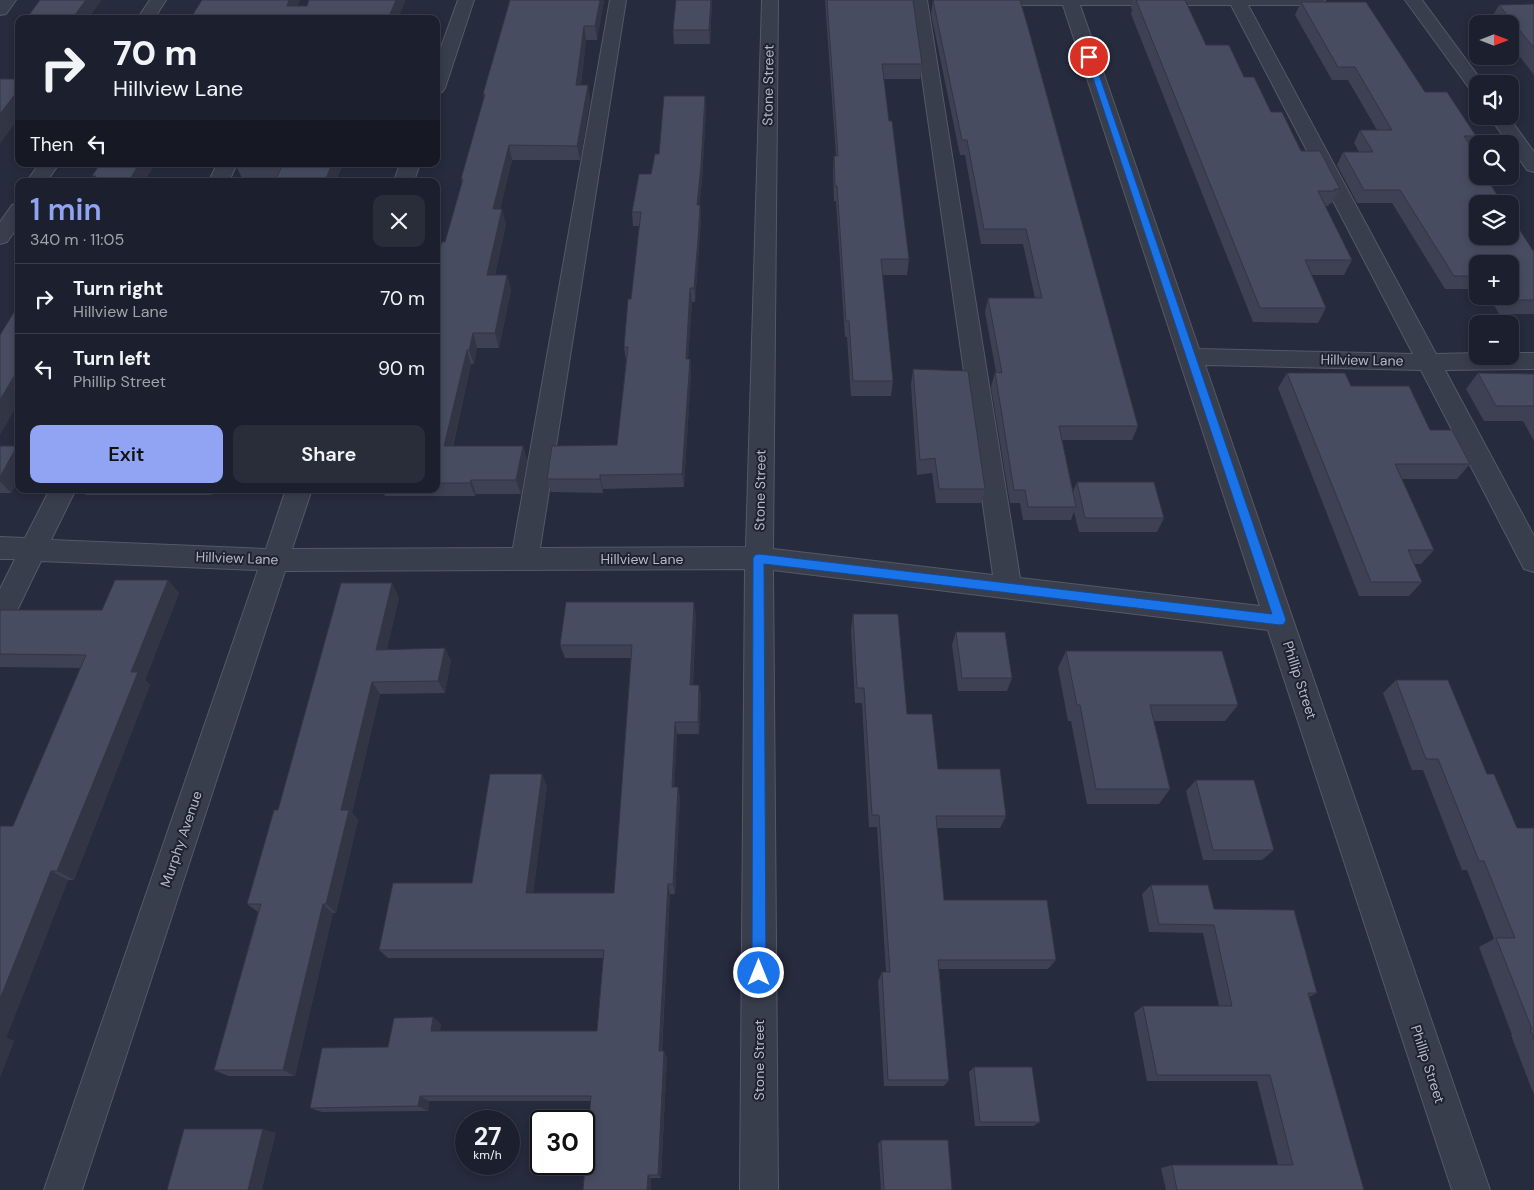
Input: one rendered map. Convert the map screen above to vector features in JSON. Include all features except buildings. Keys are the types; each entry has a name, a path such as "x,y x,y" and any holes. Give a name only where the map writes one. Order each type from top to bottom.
{"street":[{"path":"0,10 8,0"},
{"path":"149,15 158,0"},
{"path":"440,76 466,0"},
{"path":"525,559 618,0"},
{"name":"Stone Street","path":"759,1190 759,558 770,0"},
{"path":"919,0 1008,587"},
{"path":"1013,0 1317,0"},
{"name":"Phillip Street","path":"1070,0 1280,620 1470,1190"},
{"path":"1237,0 1534,562"},
{"path":"1413,0 1469,76"},
{"path":"1504,125 1534,166"},
{"path":"39,178 47,167"},
{"path":"0,237 15,215"},
{"name":"Hillview Lane","path":"1190,357 1429,362 1534,361"},
{"path":"0,617 32,548 61,493"},
{"name":"Murphy Avenue","path":"63,1190 298,493"},
{"name":"Hillview Lane","path":"0,548 275,560 759,558 1280,620"}],"route":[{"path":"759,973 759,558 1280,620 1089,57"}]}
